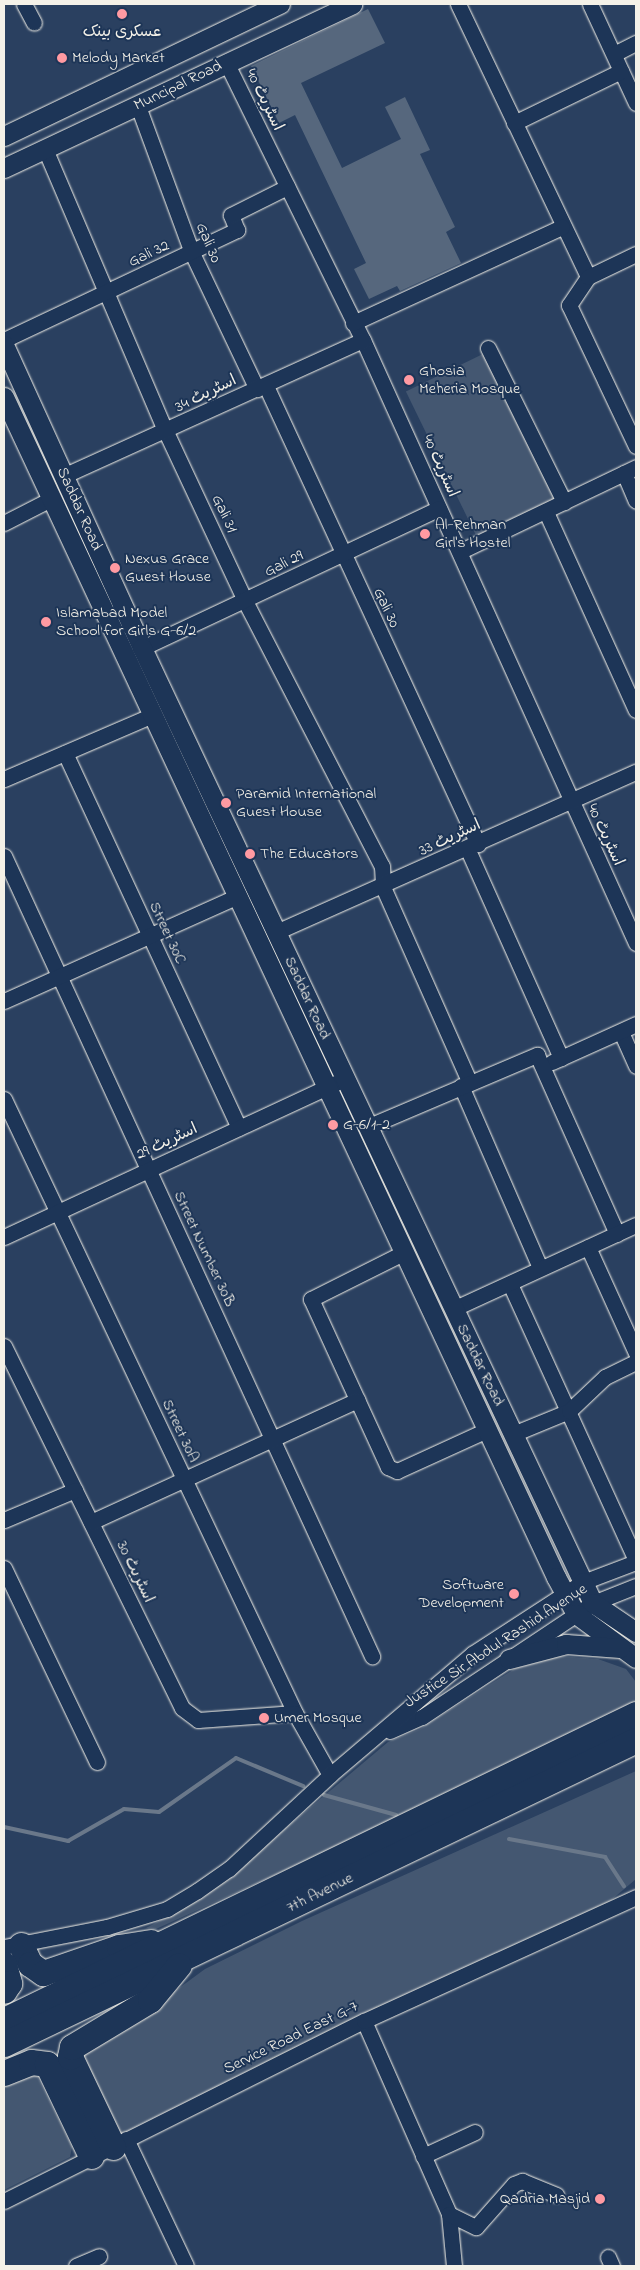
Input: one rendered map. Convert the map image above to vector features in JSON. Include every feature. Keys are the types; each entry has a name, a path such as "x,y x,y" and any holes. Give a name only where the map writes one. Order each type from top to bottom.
{"main road":[{"name":"7th Avenue","path":"4,2044 182,1948 584,1739 636,1714"},
{"name":"7th Avenue","path":"4,2020 182,1948 636,1740"},
{"path":"12,1946 30,1964 43,1973 119,1947 182,1948"},
{"path":"110,2147 70,2057 72,2047 150,2000 182,1948"},
{"path":"4,1964 9,1983 4,1991"},
{"path":"4,2073 31,2062 48,2064 110,2147"}],"street":[{"path":"24,4 34,23"},
{"path":"4,136 280,4"},
{"name":"Muncipal Road","path":"4,168 352,4"},
{"path":"458,4 562,227 588,277"},
{"path":"590,4 636,103"},
{"path":"614,54 636,44"},
{"name":"اسٹریٹ 40","path":"226,62 353,323 430,471 439,508 461,551 570,802 636,943"},
{"path":"514,123 622,71"},
{"name":"Gali 30","path":"138,106 192,253 262,387 342,555 473,847 561,1058"},
{"name":"Gali 31","path":"45,149 109,292 166,432 246,602 382,866 382,887 540,1268"},
{"name":"Gali 32","path":"4,340 192,253 237,230 231,215 287,187"},
{"path":"353,323 562,227"},
{"path":"636,254 588,277 569,305 636,446"},
{"name":"اسٹریٹ 34","path":"63,476 166,432 363,340"},
{"name":"Saddar Road","path":"4,345 142,648 593,1603"},
{"path":"488,348 564,502"},
{"name":"Saddar Road","path":"4,397 150,716 324,1088 565,1593 576,1614 631,1653"},
{"path":"461,551 546,512 630,470 636,500"},
{"path":"4,523 51,499"},
{"name":"Gali 29","path":"142,648 246,602 439,508"},
{"path":"546,512 636,710"},
{"path":"4,779 150,716"},
{"name":"Street 30C","path":"65,753 239,1128"},
{"name":"اسٹریٹ 33","path":"276,932 473,847 636,772"},
{"name":"Street Number 30B","path":"4,856 372,1656"},
{"path":"4,1001 235,897"},
{"path":"367,1127 465,1084 540,1060 561,1058 636,1024"},
{"path":"621,1032 636,1066"},
{"path":"540,1060 617,1234"},
{"name":"اسٹریٹ 29","path":"4,1237 344,1079"},
{"name":"Street 30A","path":"4,1099 295,1713 330,1775"},
{"path":"453,1309 636,1225"},
{"path":"588,1247 636,1353"},
{"path":"402,1254 312,1295 357,1400 391,1472 487,1430"},
{"path":"510,1284 570,1411 636,1561"},
{"name":"اسٹریٹ 30","path":"4,1346 182,1708 198,1720 295,1713"},
{"path":"513,1434 570,1411 605,1377 636,1362"},
{"path":"91,1522 357,1400"},
{"path":"4,1520 75,1490"},
{"name":"Justice Sir Abdul Rashid Avenue","path":"12,1946 167,1909 229,1869 330,1775 472,1654 583,1582 636,1561"},
{"path":"4,1568 97,1762"},
{"name":"Justice Sir Abdul Rashid Avenue","path":"374,1737 422,1717 593,1603 636,1586"},
{"path":"593,1603 636,1632"},
{"path":"509,1659 566,1644 631,1653"},
{"name":"Service Road East G-7","path":"598,1915 636,1886"},
{"name":"Service Road East G-7","path":"4,2200 364,2021 636,1897"},
{"path":"364,2021 449,2214 454,2266"},
{"path":"423,2156 475,2132"},
{"path":"110,2147 186,2266"},
{"path":"449,2214 476,2227 514,2184 522,2181 556,2195"},
{"path":"76,2266 99,2256"}],"shaded area":[{"path":"485,353 558,502 479,541 406,392"},
{"path":"560,1656 598,1659 626,1669 636,1682 636,1702 369,1832 156,1929 146,1928 204,1897 388,1742 420,1729 516,1668"},
{"path":"636,1771 636,1879 597,1912 116,2139 80,2059 81,2045 141,2016 205,1969 302,1921"},
{"path":"36,2074 72,2147 70,2157 4,2190 4,2082"}],"building":[{"path":"368,9 385,43 301,83 342,168 401,139 385,107 405,97 430,150 420,154 455,227 446,232 461,263 400,291 397,286 369,299 354,269 366,263 295,115 279,123 251,66"}],"waterway":[{"path":"4,1827 68,1841 124,1809 159,1812 236,1758 303,1786"},
{"path":"324,1795 396,1815"},
{"path":"509,1839 605,1857 624,1886"}],"place":[{"name":"عسکری بینک","path":"122,14"},
{"name":"Melody Market","path":"62,58"},
{"name":"Ghosia Meheria Mosque","path":"409,380"},
{"name":"Al-Rehman Girl's Hostel","path":"425,534"},
{"name":"Nexus Grace Guest House","path":"115,568"},
{"name":"Islamabad Model School for Girls G-6/2","path":"46,622"},
{"name":"Paramid International Guest House","path":"226,803"},
{"name":"The Educators","path":"250,854"},
{"name":"G-6/1-2","path":"333,1125"},
{"name":"Software Development","path":"514,1594"},
{"name":"Umer Mosque","path":"264,1718"},
{"name":"Qadria Masjid","path":"600,2199"}]}
